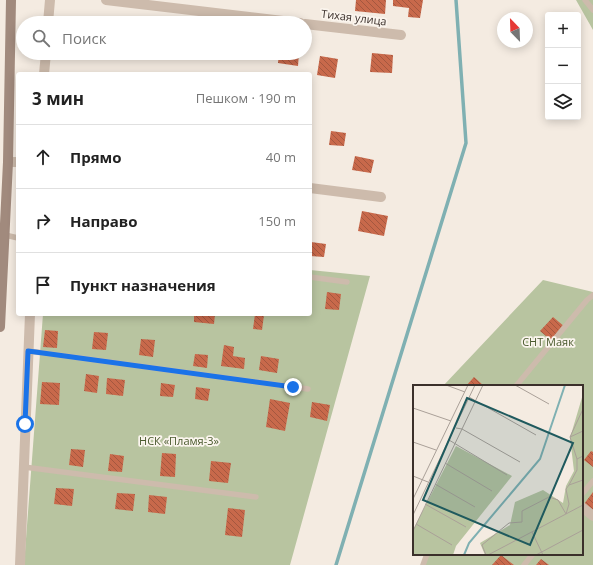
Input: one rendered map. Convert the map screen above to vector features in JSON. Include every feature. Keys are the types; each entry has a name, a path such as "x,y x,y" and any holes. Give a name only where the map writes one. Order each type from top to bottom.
{"street":[{"path":"0,327 5,235 13,162 11,0"},
{"path":"49,16 50,0"},
{"path":"106,0 241,16"},
{"name":"Тихая улица","path":"312,25 401,35"},
{"path":"44,72 45,60"},
{"path":"312,188 381,197"},
{"path":"20,565 30,316"},
{"path":"583,508 593,516"}],"lane":[{"path":"585,0 593,10"},
{"path":"5,235 16,238"},
{"path":"312,277 347,282"},
{"path":"517,385 587,300 593,295"},
{"path":"28,351 308,389"},
{"path":"24,467 256,497"},
{"path":"583,493 593,481"},
{"path":"423,565 426,555"},
{"path":"524,565 532,555"}],"green space":[{"path":"576,0 593,0 593,30"},
{"name":"НСК «Пламя-3»","path":"312,270 370,276 290,565 24,565 43,316 312,316"},
{"name":"СНТ Маяк","path":"543,280 593,292 593,565 421,565 428,555 583,555 583,385 444,385"}],"building":[{"path":"356,0 386,0 385,14 355,11"},
{"path":"393,0 423,0 420,18 408,17 409,8 393,6"},
{"path":"372,53 393,55 392,73 370,72"},
{"path":"320,56 338,59 335,78 317,75"},
{"path":"278,60 298,60 298,66 278,63"},
{"path":"331,131 346,133 344,146 329,145"},
{"path":"355,156 374,160 371,173 352,170"},
{"path":"362,211 388,216 384,236 358,231"},
{"path":"312,242 326,244 324,257 312,256"},
{"path":"327,292 341,294 339,310 325,309"},
{"path":"194,316 215,316 214,324 194,322"},
{"path":"255,316 264,316 262,330 253,329"},
{"path":"553,317 565,327 553,342 540,331"},
{"path":"45,330 58,331 57,348 43,347"},
{"path":"94,332 108,333 106,350 92,349"},
{"path":"141,339 155,340 153,357 139,355"},
{"path":"224,345 234,347 233,356 245,358 244,369 221,366"},
{"path":"195,354 208,355 207,368 193,366"},
{"path":"261,356 279,359 277,373 259,370"},
{"path":"86,374 99,376 97,393 84,391"},
{"path":"474,377 483,385 467,385"},
{"path":"107,378 125,380 123,396 106,394"},
{"path":"42,382 60,383 59,405 40,404"},
{"path":"161,383 175,385 173,397 160,396"},
{"path":"196,387 210,389 208,401 195,399"},
{"path":"270,399 290,403 285,431 266,427"},
{"path":"312,402 330,405 327,421 310,417"},
{"path":"71,449 85,450 83,467 69,465"},
{"path":"591,451 593,452 593,467 584,460"},
{"path":"162,453 176,454 175,477 160,476"},
{"path":"110,454 124,456 122,472 108,471"},
{"path":"211,461 231,463 228,483 209,481"},
{"path":"56,488 74,489 72,506 54,504"},
{"path":"593,492 593,511 584,504"},
{"path":"117,493 135,494 133,511 115,509"},
{"path":"149,495 167,497 165,514 148,512"},
{"path":"228,508 245,510 242,537 225,535"},
{"path":"501,555 514,565 492,565"},
{"path":"541,559 549,565 536,565"}],"waterway":[{"path":"336,565 466,143 456,0"}],"route":[{"path":"25,424 28,351 293,387"}]}
